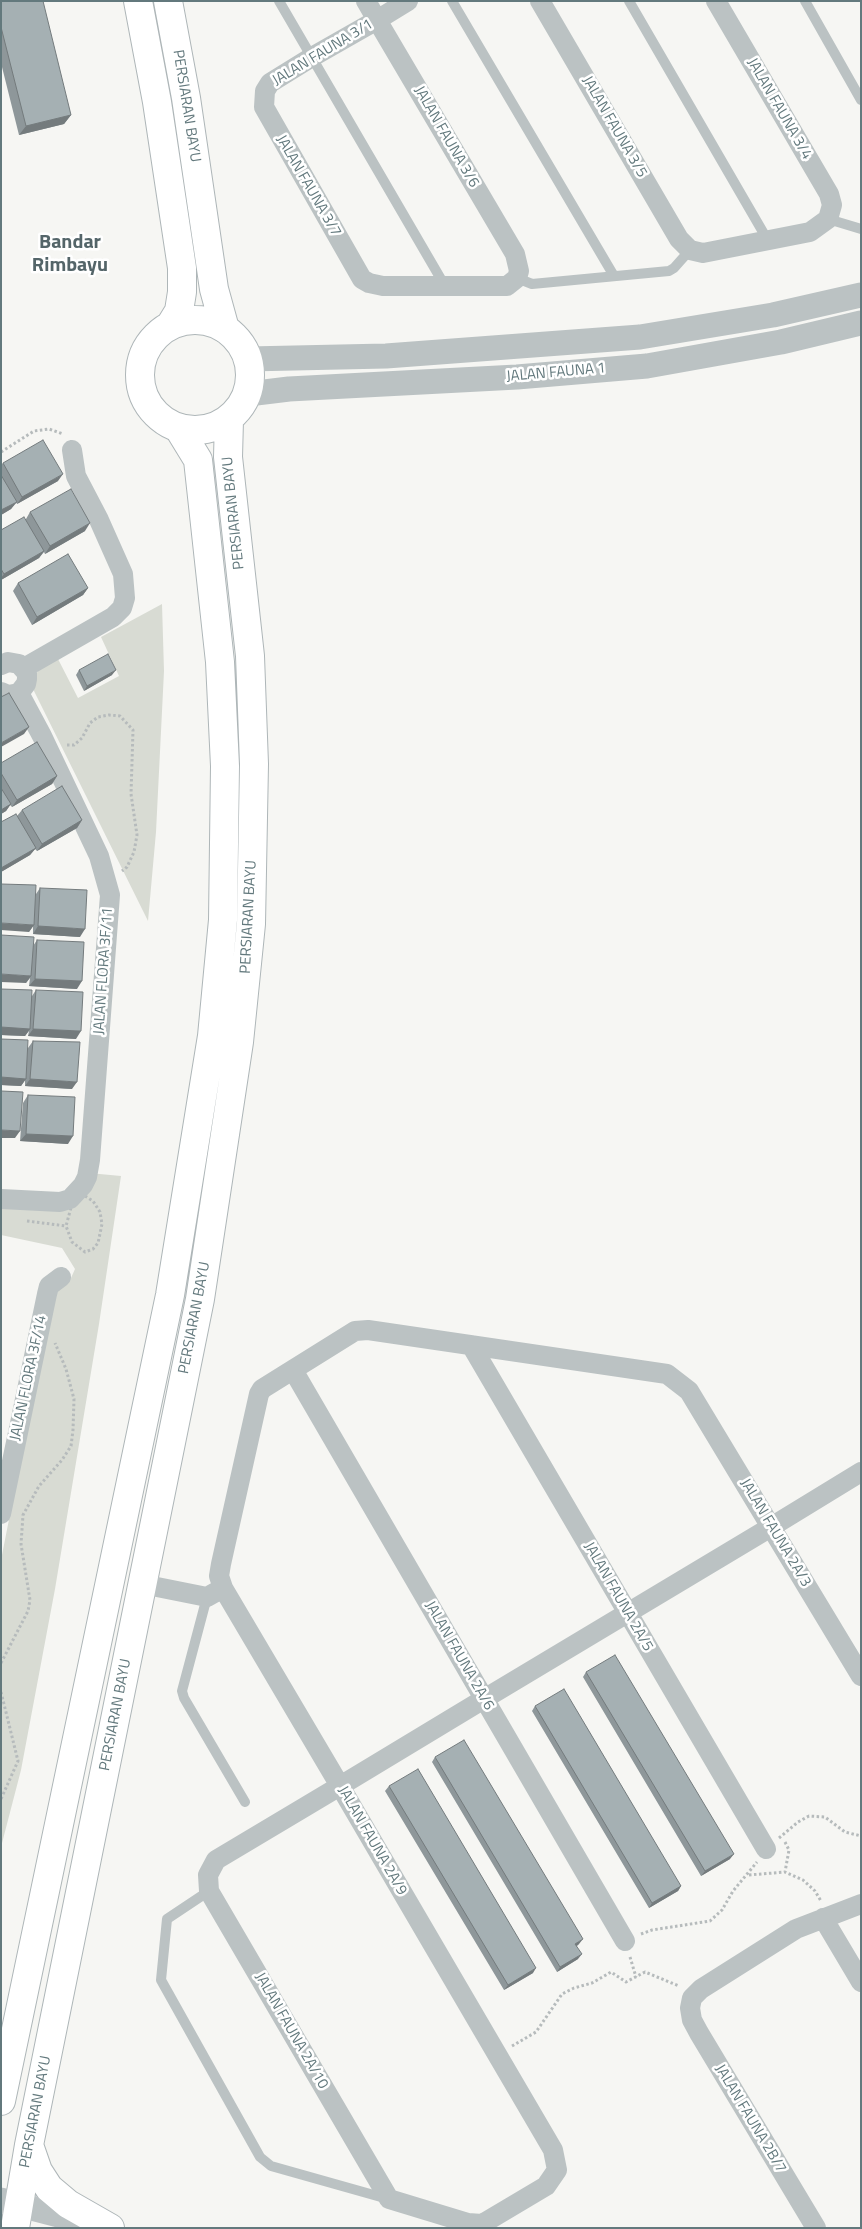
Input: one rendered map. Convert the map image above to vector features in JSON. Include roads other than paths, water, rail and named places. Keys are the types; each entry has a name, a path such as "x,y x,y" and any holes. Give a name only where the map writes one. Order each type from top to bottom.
{"main road":[{"name":"PERSIARAN BAYU","path":"138,1 157,102 182,268 182,292 179,310 171,324"},
{"name":"PERSIARAN BAYU","path":"168,1 186,98 214,289 226,329"},
{"path":"190,319 208,321 226,329 239,342 248,359 251,377 248,394 240,408 229,420 214,428 198,431 179,429 162,420 148,406 140,389 139,369 144,351 155,335 171,324 190,319"},
{"name":"PERSIARAN BAYU","path":"12,2211 29,2145 200,1299 239,1042 252,924 254,764 250,656 228,456 229,420"},
{"name":"PERSIARAN BAYU","path":"1,2101 170,1295 212,1036 223,920 225,766 220,662 198,460 179,429"},
{"path":"29,2145 38,2171 49,2188 68,2204 110,2228"}],"street":[{"name":"JALAN FAUNA 3/6","path":"366,1 515,254 519,264 517,278"},
{"name":"JALAN FAUNA 3/1","path":"265,91 270,83 408,1"},
{"name":"JALAN FAUNA 3/5","path":"540,1 679,239 690,250"},
{"name":"JALAN FAUNA 3/4","path":"716,1 829,194 832,205 828,219"},
{"name":"JALAN FAUNA 3/7","path":"265,91 263,99 267,115 362,279 374,285 383,286 445,286"},
{"path":"690,250 703,253 810,232 828,219"},
{"path":"445,286 501,287 507,286 517,278"},
{"path":"248,359 386,356 640,338 773,315 861,295"},
{"name":"JALAN FAUNA 1","path":"248,394 329,386 517,377 647,366 781,342 861,323"},
{"path":"24,668 113,617 122,608 125,598 122,574 99,520 76,476 72,450"},
{"path":"2,663 14,662 24,668 27,673 26,684 10,692"},
{"name":"JALAN FLORA 3F/11","path":"4,1199 46,1202 70,1199 83,1186 87,1177 90,1160 109,905 107,881 99,856 42,736 10,692"},
{"name":"JALAN FLORA 3F/14","path":"1,1514 49,1286 61,1277"},
{"path":"142,1584 215,1593 259,1394 355,1331 368,1330 471,1344"},
{"name":"JALAN FAUNA 2A/3","path":"471,1344 667,1374 689,1390 861,1676"},
{"name":"JALAN FAUNA 2A/5","path":"471,1344 766,1849"},
{"name":"JALAN FAUNA 2A/6","path":"293,1370 625,1941"},
{"path":"209,1891 208,1876 216,1860 861,1472"},
{"name":"JALAN FAUNA 2A/9","path":"215,1593 340,1786 553,2150 557,2170 546,2186 482,2224 468,2223 389,2199"},
{"name":"JALAN FAUNA 2A/10","path":"209,1891 389,2199"},
{"path":"861,1904 823,1918 861,1982"},
{"name":"JALAN FAUNA 2B/7","path":"816,2228 699,2033 692,2020 691,2003 700,1989 796,1930 823,1918"},
{"path":"12,2211 106,2228"}],"lane":[{"path":"279,1 445,286"},
{"path":"452,1 614,276"},
{"path":"629,1 767,239"},
{"path":"805,1 861,100"},
{"path":"828,219 861,229"},
{"path":"517,278 532,284 668,271 674,268 690,250"},
{"path":"215,1593 182,1690 184,1698 245,1802"},
{"path":"209,1891 167,1919 161,1980 260,2158 271,2166 389,2199"}],"district":[{"name":"Bandar Rimbayu","path":"70,254"}]}
